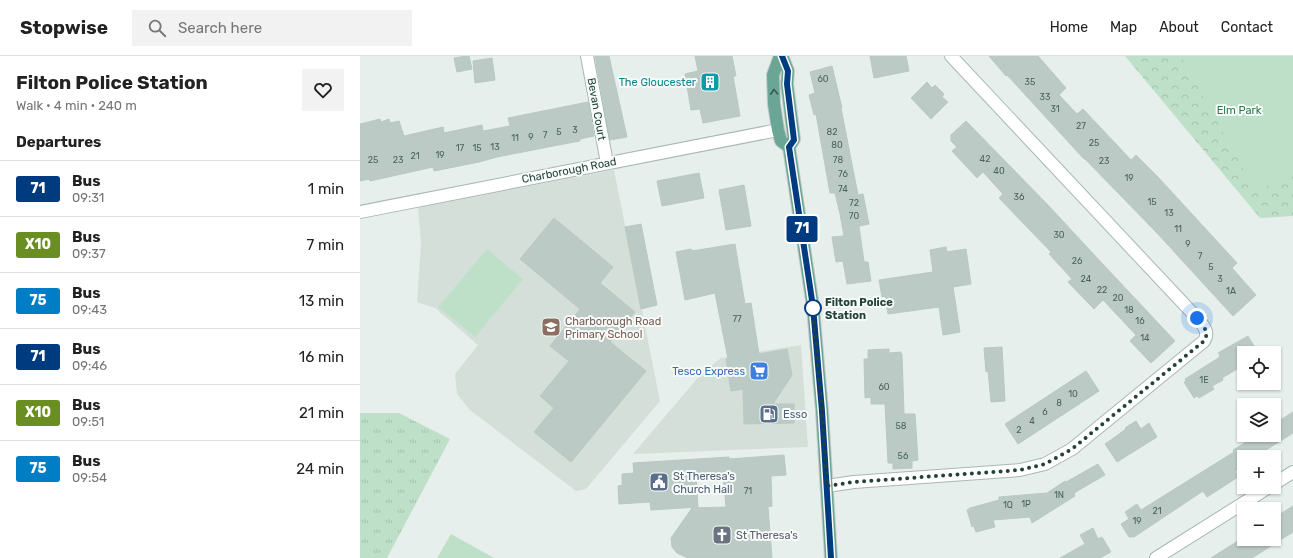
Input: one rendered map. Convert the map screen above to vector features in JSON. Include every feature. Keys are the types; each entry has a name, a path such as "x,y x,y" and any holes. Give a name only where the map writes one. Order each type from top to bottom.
{"main road":[{"path":"781,56 773,75 774,104 781,141 789,147"},
{"path":"781,56 788,71 787,84 794,140 789,147 813,307 822,411 831,558"}],"street":[{"name":"Bevan Court","path":"587,56 607,163"},
{"path":"827,486 854,482 1020,470 1045,464 1072,449 1207,337 1206,329 1197,318 951,56"},
{"name":"Charborough Road","path":"360,212 778,130"},
{"path":"1281,480 1293,472"},
{"path":"1156,558 1258,494"}],"shaded area":[{"name":"Charborough Road Primary School","path":"614,170 660,401 586,489 576,491 470,410 457,394 455,374 478,345 435,308 417,302 421,244 418,207"},
{"path":"801,345 808,447 633,454 701,374 721,358"}],"green space":[{"name":"Elm Park","path":"1125,56 1293,56 1293,216 1260,218"},
{"name":"Elm Park","path":"1181,56 1293,56 1293,172 1256,192"},
{"path":"487,249 523,279 475,337 438,307"},
{"path":"360,413 399,413 450,439 387,558 360,558"},
{"path":"451,534 494,558 437,558"}],"building":[{"path":"469,56 472,69 457,72 454,58"},
{"path":"595,56 609,56 627,137 610,140"},
{"path":"695,56 732,56 736,76 733,76 740,116 703,123 700,109 691,110 685,74 698,71"},
{"path":"870,56 906,56 909,71 874,78"},
{"path":"989,56 1038,56 1066,88 1059,95 1077,114 1083,109 1131,160 1136,155 1158,177 1237,263 1232,268 1256,295 1233,316 1157,233 1084,159"},
{"path":"492,58 495,80 475,83 473,61"},
{"path":"832,66 842,108 858,195 863,194 869,224 859,226 864,262 868,262 871,281 847,284 843,261 836,262 832,237 844,236 840,214 835,193 830,193 816,114 814,115 809,95 815,93 810,72"},
{"path":"927,82 932,88 935,85 944,94 942,97 948,102 931,119 911,98"},
{"path":"588,102 594,136 580,139 580,141 434,171 433,167 370,181 369,179 360,181 360,124 380,119 381,122 389,119 390,123 399,121 404,136 443,127 444,133 482,125 483,131 510,126 508,118"},
{"path":"966,121 1047,204 1175,341 1151,363 1130,341 1136,335 1103,300 1094,309 1068,282 1072,279 1049,254 1051,252 999,198 1003,194 983,172 977,178 952,151 957,147 951,141 951,135"},
{"path":"699,173 704,198 662,206 657,181"},
{"path":"744,185 751,226 726,230 719,190"},
{"path":"554,218 613,267 600,283 635,312 610,342 646,371 571,462 534,432 554,408 540,396 569,361 550,346 580,309 520,259"},
{"path":"641,224 657,305 641,309 625,227"},
{"path":"735,244 745,304 751,303 759,354 787,349 792,375 773,404 794,404 794,423 744,424 743,389 731,391 726,359 728,359 715,293 685,300 676,252"},
{"path":"946,247 947,252 966,249 971,284 953,287 960,332 943,335 939,307 888,314 885,296 882,297 879,280 933,272 930,250"},
{"path":"1248,336 1254,346 1237,346 1237,369 1212,386 1214,389 1199,398 1197,396 1194,398 1184,382 1186,381 1185,379 1220,357 1219,355 1221,354 1218,353"},
{"path":"1002,347 1005,401 991,402 984,348"},
{"path":"889,349 889,353 901,352 902,354 904,414 915,414 918,460 912,461 912,468 893,469 893,463 888,463 885,404 871,404 871,397 865,398 864,359 868,359 868,350"},
{"path":"1086,371 1099,391 1018,444 1005,424"},
{"path":"1293,412 1293,433 1281,441 1281,420"},
{"path":"1136,421 1141,429 1149,423 1157,437 1117,462 1105,444"},
{"path":"1246,442 1279,442 1266,450 1237,450 1237,470 1235,471 1237,478 1207,497 1203,491 1134,537 1129,537 1121,524 1129,519 1125,512 1137,504 1141,510 1234,452 1233,450"},
{"path":"784,455 786,475 771,476 772,506 768,507 772,558 688,558 677,553 672,547 671,538 692,508 726,507 723,474 696,476 698,507 651,510 650,502 619,504 618,486 622,485 622,474 634,473 633,463"},
{"path":"1098,464 1105,475 1074,493 1075,496 1032,523 1030,517 993,520 995,527 976,532 974,526 972,527 967,510 970,508 999,500 999,497 1047,493 1065,481 1066,482"},
{"path":"1293,506 1293,532 1281,540 1281,514"},
{"path":"1093,528 1098,539 1102,537 1111,552 1100,558 1060,558 1085,544 1080,535"},
{"path":"1237,542 1237,546 1271,546 1252,558 1211,558"}],"bus line":[{"name":"71","path":"782,56 788,71 787,84 794,140 789,147 813,307 822,411 831,558"}],"place":[{"name":"The Gloucester","path":"710,82"},
{"name":"Filton Police Station","path":"813,308"},
{"name":"Charborough Road Primary School","path":"551,327"},
{"name":"Tesco Express","path":"759,371"},
{"name":"Esso","path":"769,414"},
{"name":"St Theresa's Church Hall","path":"659,482"},
{"name":"St Theresa's","path":"722,535"}],"route":[{"path":"813,308 827,486 854,482 1020,470 1045,464 1072,449 1204,341 1207,337 1206,329 1197,318"}]}
